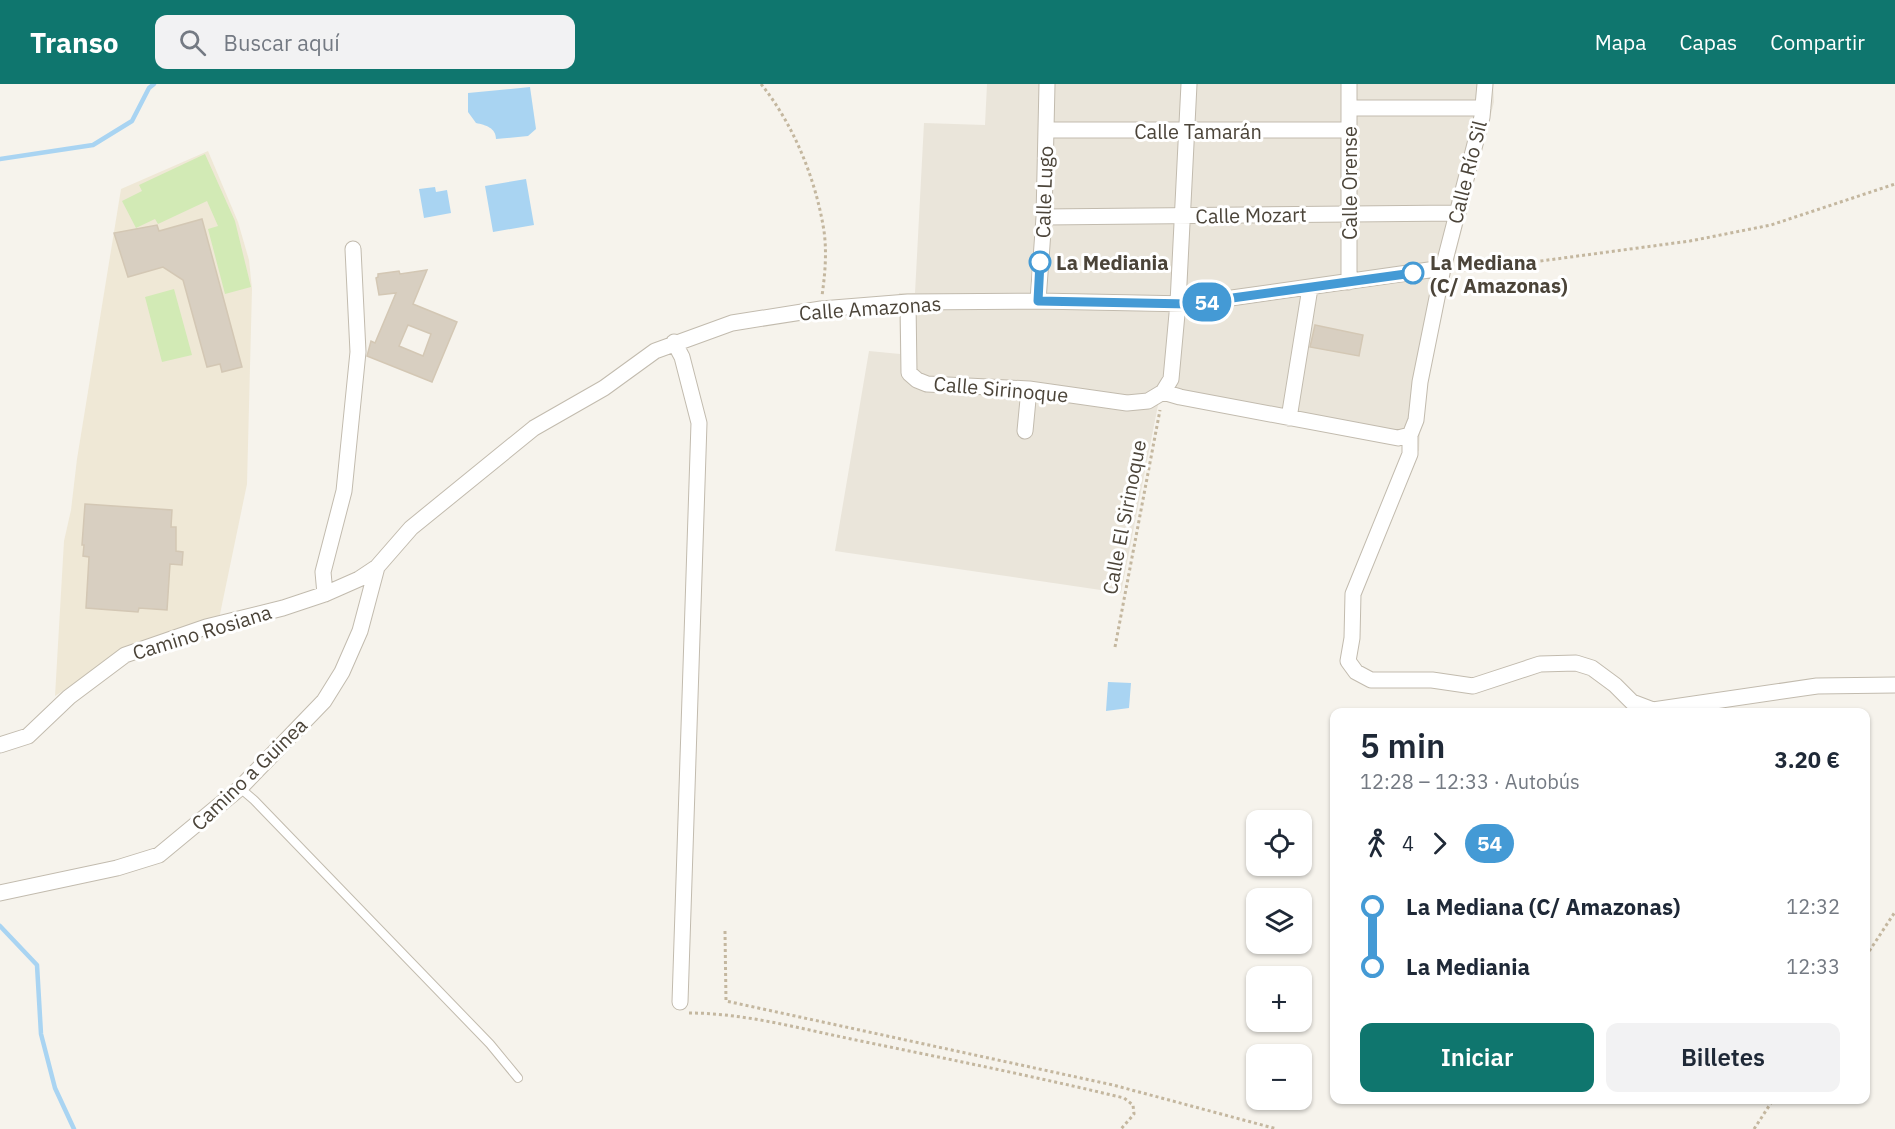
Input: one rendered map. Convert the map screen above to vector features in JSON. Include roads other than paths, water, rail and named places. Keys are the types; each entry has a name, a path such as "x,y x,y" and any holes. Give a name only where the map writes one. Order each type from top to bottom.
{"street":[{"name":"Calle Lugo","path":"1038,301 1044,217 1047,84"},
{"path":"1189,84 1178,303 1171,379 1163,392 1398,438 1410,435"},
{"name":"Calle Orense","path":"1349,84 1349,282"},
{"name":"Calle Río Sil","path":"1485,84 1483,108 1443,268 1420,382 1416,420 1410,435 1410,454 1353,594 1352,638 1348,661 1356,672 1371,680 1432,680 1473,686 1540,664 1576,663 1592,668 1615,685 1632,702 1648,708"},
{"path":"1350,108 1483,108"},
{"name":"Calle Tamarán","path":"1046,130 1350,130"},
{"name":"Calle Mozart","path":"1044,217 1458,213"},
{"path":"325,594 323,572 344,491 358,352 353,249"},
{"name":"Calle Amazonas","path":"377,567 411,528 534,428 604,388 655,351 674,342 732,323 821,309 908,302 1038,301 1189,304 1443,268"},
{"path":"1289,418 1310,288"},
{"name":"Calle Sirinoque","path":"908,302 909,373 917,380 927,384 1029,389 1127,403 1148,401 1163,392"},
{"path":"674,342 682,357 699,423 684,1007"},
{"path":"1025,431 1029,389"},
{"name":"Camino Rosiana","path":"0,745 28,736 69,697 125,655 206,627 283,608 325,594 358,579 377,567"},
{"name":"Camino a Guinea","path":"0,893 117,868 159,855 240,789 324,701 360,631 377,567"},
{"name":"Calle Río Sil","path":"1667,708 1817,686 1895,685"}],"lane":[{"path":"240,789 262,808 490,1044 518,1078"}],"water":[{"path":"530,87 536,129 528,136 496,139 492,130 476,123 468,112 468,93"},
{"path":"526,179 534,225 493,232 485,186"},
{"path":"435,187 436,192 447,190 451,213 424,218 419,189"},
{"path":"1108,682 1131,683 1129,708 1106,711"}],"waterway":[{"path":"0,159 93,145 132,121 149,88 154,84"},
{"path":"0,926 37,965 41,1034 55,1088 74,1129"}],"place":[{"name":"La Mediania","path":"1040,262"},
{"name":"La Mediana (C/ Amazonas)","path":"1413,273"}]}
